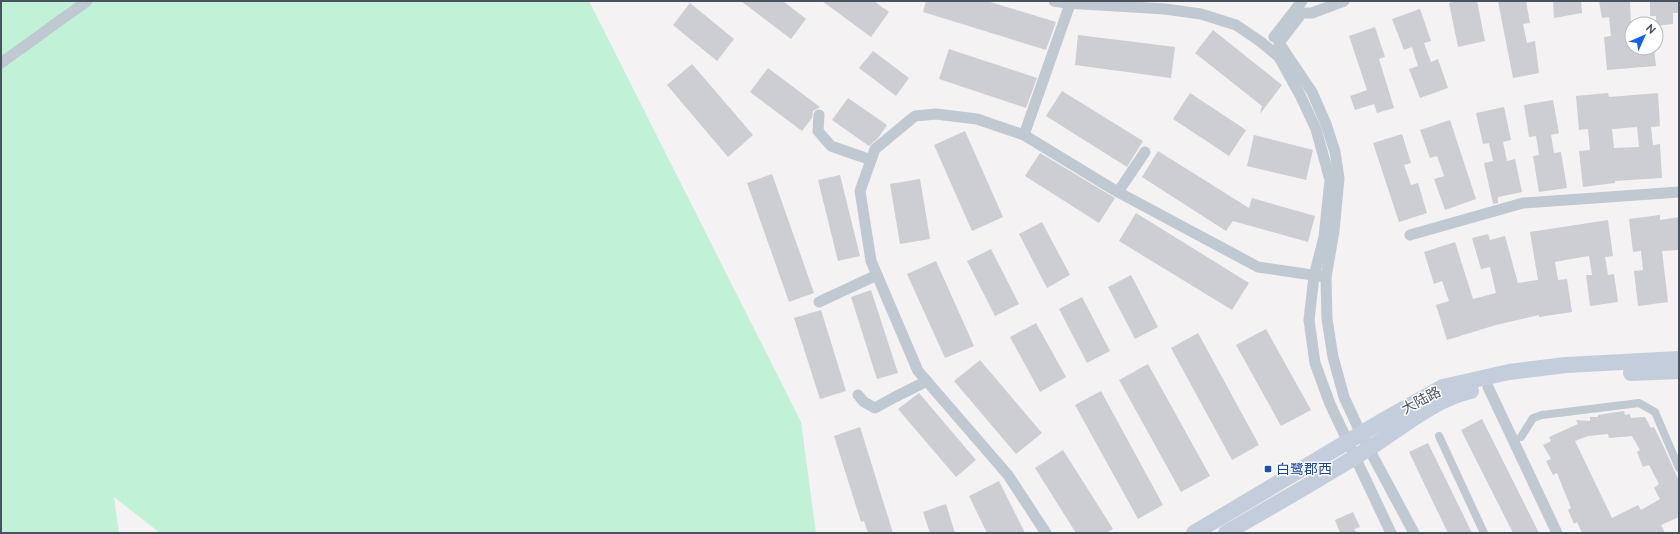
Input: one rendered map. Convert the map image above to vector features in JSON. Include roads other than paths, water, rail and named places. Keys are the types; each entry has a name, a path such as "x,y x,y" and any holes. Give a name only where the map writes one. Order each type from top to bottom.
{"main road":[{"name":"大陆路","path":"1194,533 1444,387 1509,372 1566,365 1679,359"},
{"name":"大陆路","path":"1226,533 1355,457 1399,427 1455,394 1535,377 1679,371"}],"street":[{"path":"1,63 87,1"},
{"path":"1054,1 1070,4 1166,9 1201,14 1236,25 1267,46 1279,57 1316,129 1330,180 1324,237 1314,276 1309,320 1315,362 1330,404 1355,438 1368,448 1414,533"},
{"path":"1267,46 1302,1"},
{"path":"1344,1 1312,13 1302,13 1279,43 1312,92 1326,124 1335,152 1340,178 1334,231 1326,277 1327,320 1333,357 1355,438 1355,457 1391,533"},
{"path":"1024,135 1070,4"},
{"path":"1046,533 1008,475 918,371 871,261 860,191 875,149 915,116 936,114 977,119 1024,135 1118,192 1258,267 1326,277"},
{"path":"819,115 818,131 831,146 871,160"},
{"path":"1118,192 1145,152"},
{"path":"1410,235 1523,203 1679,192"},
{"path":"818,302 877,276"},
{"path":"858,395 864,402 875,408 927,381"},
{"path":"1488,387 1557,533"},
{"path":"1521,437 1532,418 1542,415 1639,403 1655,412 1679,468"},
{"path":"1439,436 1484,533"}],"place":[{"name":"白鹭郡西","path":"1268,469"}]}
